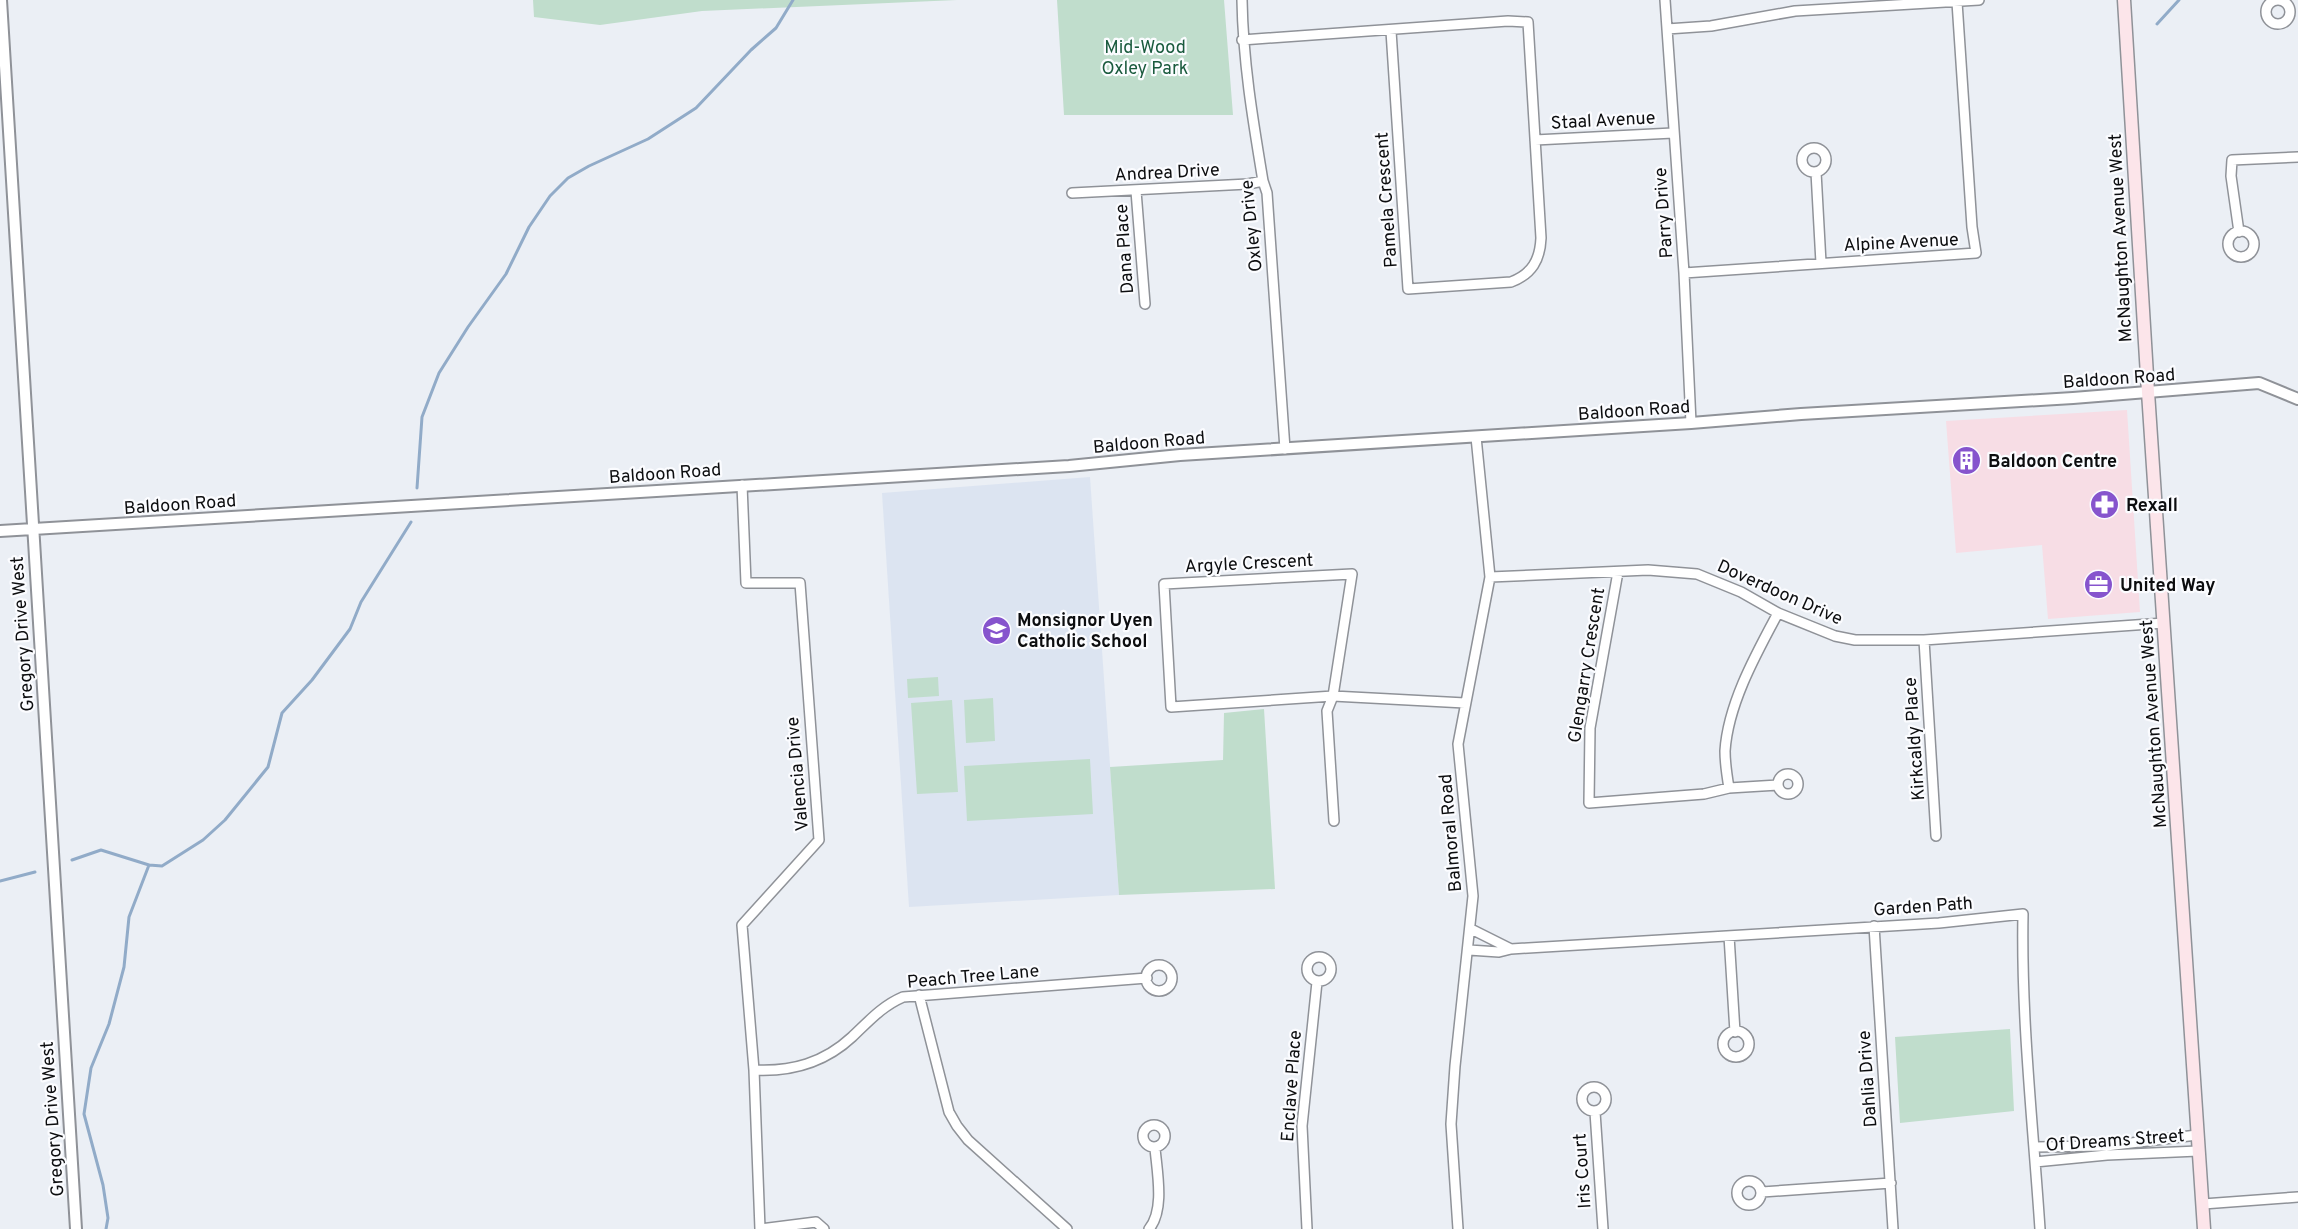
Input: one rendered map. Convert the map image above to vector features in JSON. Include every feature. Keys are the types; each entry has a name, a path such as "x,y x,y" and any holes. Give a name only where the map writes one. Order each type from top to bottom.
{"main road":[{"name":"McNaughton Avenue West","path":"2124,0 2204,1229"}],"street":[{"name":"Gregory Drive West","path":"1,0 76,1229"},
{"name":"Oxley Drive","path":"1242,0 1242,40 1247,88 1263,181 1268,193 1285,449"},
{"name":"Parry Drive","path":"1665,0 1684,273 1691,423"},
{"path":"1666,29 1711,26 1794,11 1979,0"},
{"name":"Alpine Avenue","path":"1684,273 1976,253 1972,227 1957,2"},
{"path":"1242,40 1508,21 1528,22 1535,141"},
{"name":"Pamela Crescent","path":"1391,31 1408,289 1511,282 1524,277 1535,265 1540,253 1541,238 1535,141"},
{"name":"Staal Avenue","path":"1535,141 1673,133"},
{"path":"2239,232 2231,176 2232,160 2298,157"},
{"path":"1816,172 1821,263"},
{"name":"Andrea Drive","path":"1072,193 1137,191 1248,184 1263,181"},
{"name":"Dana Place","path":"1137,191 1145,304"},
{"name":"Baldoon Road","path":"0,531 1069,466 1180,455 2259,384 2298,399"},
{"name":"Balmoral Road","path":"1458,1229 1451,1124 1473,896 1458,744 1490,576 1476,437"},
{"name":"Valencia Drive","path":"742,485 746,583 800,584 819,840 742,925 754,1070 760,1229"},
{"name":"Doverdoon Drive","path":"1490,576 1648,570 1697,574 1741,591 1778,613 1835,636 1855,640 1924,640 2164,623"},
{"name":"Glengarry Crescent","path":"1618,572 1590,728 1589,803 1704,794 1729,788 1778,785"},
{"name":"Argyle Crescent","path":"1333,696 1352,574 1164,584 1172,686 1171,707 1333,696 1465,703"},
{"path":"1729,788 1725,753 1733,715 1744,679 1778,613"},
{"name":"Kirkcaldy Place","path":"1924,640 1936,836"},
{"path":"1333,696 1327,711 1334,821"},
{"name":"Garden Path","path":"1469,950 1499,952 1511,949 1949,922 2023,914 2040,1229"},
{"name":"Dahlia Drive","path":"1874,926 1893,1229"},
{"name":"Garden Path","path":"1471,929 1511,949"},
{"path":"1729,936 1735,1032"},
{"name":"Peach Tree Lane","path":"754,1070 775,1071 812,1064 833,1053 887,1004 903,997 1147,978"},
{"name":"Enclave Place","path":"1307,1229 1302,1126 1317,982"},
{"path":"920,995 945,1097 957,1126 968,1140 1067,1229"},
{"name":"Iris Court","path":"1595,1112 1603,1229"},
{"name":"Of Dreams Street","path":"2034,1147 2106,1146 2197,1135"},
{"path":"1149,1229 1156,1220 1159,1208 1155,1148"},
{"name":"Of Dreams Street","path":"2035,1162 2107,1155 2198,1151"},
{"path":"1762,1192 1891,1183"},
{"path":"2203,1204 2298,1197"},
{"path":"760,1229 816,1222 824,1229"}],"shaded area":[{"path":"2127,410 2140,612 2048,619 2042,545 1956,553 1946,421"},
{"name":"Monsignor Uyen Catholic School","path":"1090,477 1119,895 909,907 882,493"}],"green space":[{"path":"533,0 957,0 702,11 600,25 534,17"},
{"name":"Mid-Wood Oxley Park","path":"1057,0 1224,0 1233,115 1064,115"},
{"path":"938,677 939,696 908,698 907,679"},
{"path":"993,698 995,741 966,743 964,700"},
{"path":"952,700 958,792 917,794 911,703"},
{"path":"1264,709 1275,889 1119,895 1110,767 1223,760 1224,713"},
{"path":"1090,759 1093,814 967,821 964,766"},
{"path":"2010,1029 2014,1111 1900,1123 1895,1037"}],"waterway":[{"path":"417,488 422,417 439,373 506,274 529,227 550,196 568,178 648,139 696,108 751,50 776,28 793,0"},
{"path":"2157,24 2179,0"},
{"path":"72,860 101,850 149,865 162,866 203,840 225,820 268,767 282,713 312,680 350,629 361,602 411,522"},
{"path":"106,1229 108,1218 103,1185 84,1114 91,1068 109,1024 124,967 129,917 149,865"},
{"path":"0,881 35,872"}],"place":[{"name":"Baldoon Centre","path":"1967,461"},
{"name":"Rexall","path":"2105,505"},
{"name":"United Way","path":"2099,585"},
{"name":"Monsignor Uyen Catholic School","path":"996,630"}]}
